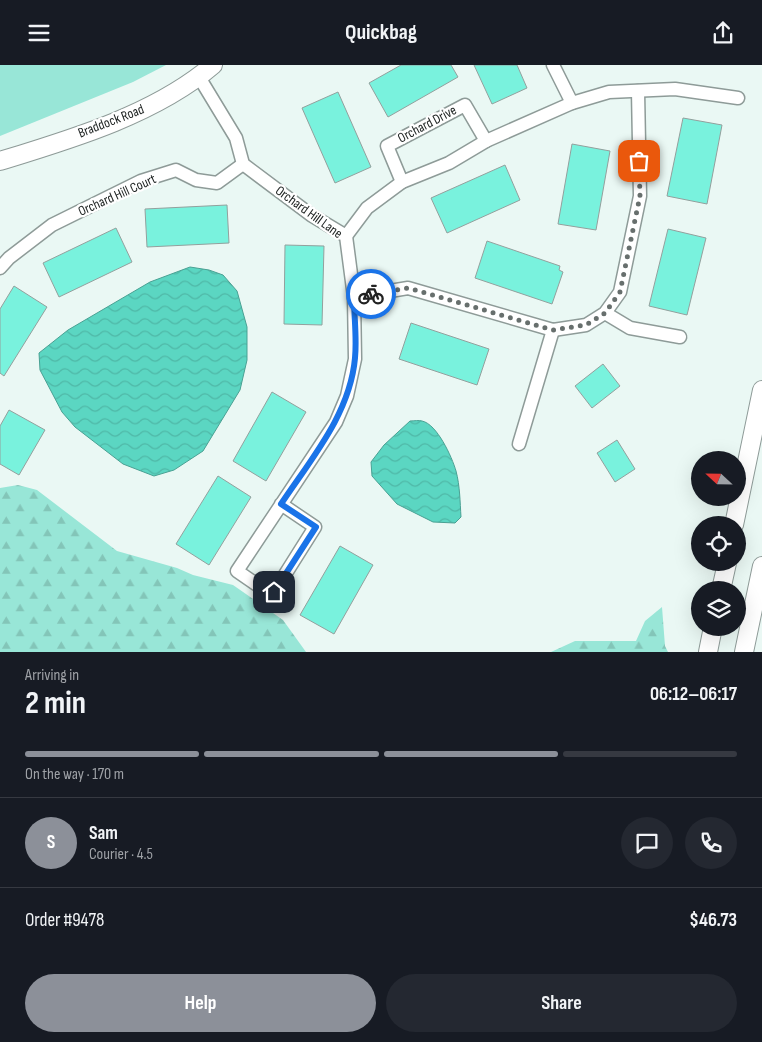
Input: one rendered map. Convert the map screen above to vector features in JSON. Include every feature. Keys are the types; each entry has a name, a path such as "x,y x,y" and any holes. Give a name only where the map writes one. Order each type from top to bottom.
{"main road":[{"name":"Braddock Road","path":"0,161 126,117 165,98 199,77 213,65"},
{"path":"736,516 762,389"},
{"path":"744,652 762,566"},
{"path":"708,652 711,636"}],"street":[{"path":"553,65 572,103"},
{"path":"199,77 236,138 244,164"},
{"path":"346,236 367,208 402,182 449,163 486,141 572,103 609,92 675,89 738,99"},
{"path":"354,297 408,288 553,330 586,325 605,313 620,292 640,196 638,91"},
{"name":"Orchard Drive","path":"402,182 387,145 465,105 486,141"},
{"name":"Orchard Hill Lane","path":"244,164 311,215 346,236 354,297 355,359 347,396 336,422 281,504 237,571 266,591 274,592 316,527 281,504"},
{"name":"Orchard Hill Court","path":"0,269 9,258 52,225 141,181 176,170 196,180 217,183 244,164"},
{"path":"605,313 630,328 680,337"},
{"path":"519,444 553,330"}],"green space":[{"path":"0,65 166,65 133,82 0,136"},
{"path":"18,485 37,490 117,551 177,568 193,575 233,585 283,620 306,652 0,652 0,488"},
{"path":"662,607 665,646 668,652 551,652 575,641 636,641 645,621"}],"water":[{"path":"190,267 209,270 223,275 237,291 247,327 247,360 240,390 203,451 174,470 154,476 123,464 75,427 62,412 40,370 39,353 68,330 150,282"},
{"path":"410,421 428,423 438,434 451,458 456,471 460,500 461,517 455,523 433,522 397,504 372,476 371,462 384,445"}],"building":[{"path":"401,65 451,65 458,77 388,117 369,83"},
{"path":"474,65 517,65 527,88 492,104"},
{"path":"338,92 371,167 335,183 302,108"},
{"path":"683,118 722,125 707,204 667,196"},
{"path":"572,144 610,151 596,230 558,224"},
{"path":"505,165 520,200 447,233 431,198"},
{"path":"227,205 229,243 147,247 145,209"},
{"path":"116,228 132,262 59,297 43,263"},
{"path":"668,229 706,238 687,315 649,306"},
{"path":"487,241 560,266 559,270 563,272 552,304 475,278"},
{"path":"285,245 324,246 322,325 284,324"},
{"path":"14,286 47,307 4,376 0,373 0,309"},
{"path":"411,323 489,349 477,385 399,359"},
{"path":"603,364 620,386 592,408 575,386"},
{"path":"272,392 306,412 266,481 233,461"},
{"path":"9,410 45,430 19,475 0,464 0,426"},
{"path":"617,440 635,469 615,482 597,453"},
{"path":"218,476 251,497 209,565 176,544"},
{"path":"340,546 373,565 334,634 300,615"}],"way so far":[{"path":"371,294 408,288 553,330 586,325 605,313 620,292 640,196 639,161"}],"route":[{"path":"274,592 316,527 281,504 336,422 347,396 355,359 354,297 371,294"}]}
